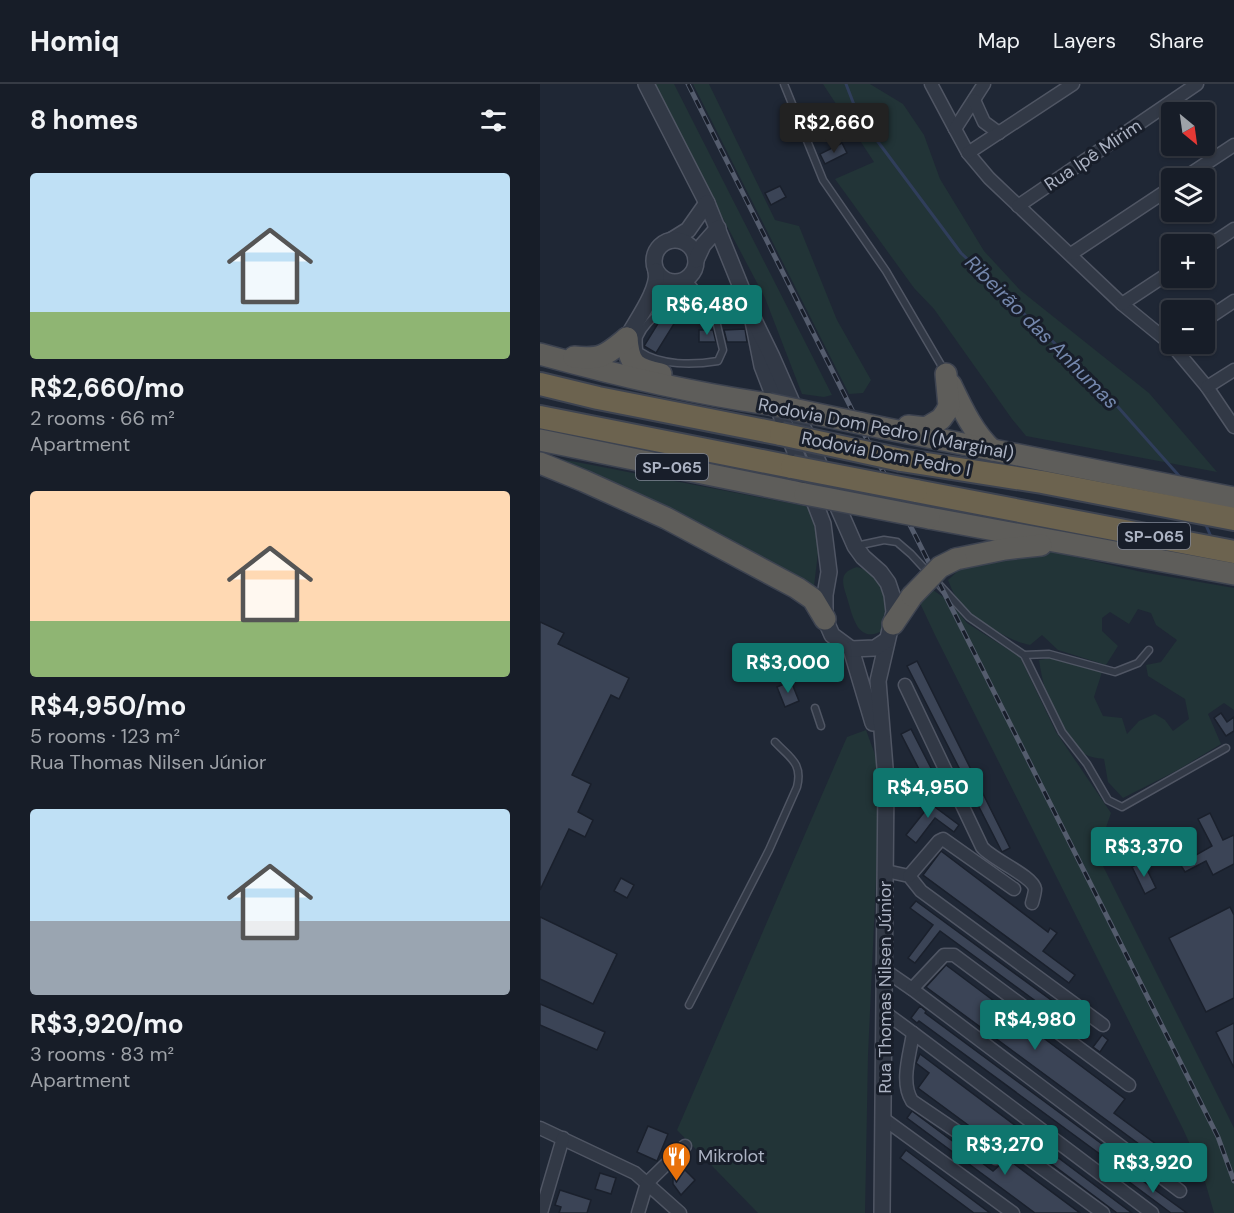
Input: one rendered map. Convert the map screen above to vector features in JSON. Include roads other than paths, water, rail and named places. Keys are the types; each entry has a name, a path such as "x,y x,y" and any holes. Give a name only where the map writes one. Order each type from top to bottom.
{"highway":[{"path":"540,354 592,359 610,352 627,338"},
{"path":"627,338 630,359 645,371 727,390 737,399"},
{"name":"Rodovia Dom Pedro I (Marginal)","path":"540,354 612,374 1234,498"},
{"path":"883,428 903,425 926,428 941,419 949,406 946,374"},
{"path":"946,374 975,430 992,450"},
{"name":"Rodovia Dom Pedro I","path":"540,384 901,460 1042,482 1234,519"},
{"name":"Rodovia Dom Pedro I","path":"540,417 1234,552"},
{"name":"SP-065","path":"540,440 928,518 1234,574"},
{"path":"540,463 666,518 797,588 813,599 825,619"},
{"path":"890,632 912,596 940,567 956,559 1032,545 1076,544"}],"street":[{"path":"646,84 707,203 752,316 859,551"},
{"path":"931,84 968,153 989,178 1122,304 1161,336"},
{"path":"956,131 984,84"},
{"path":"968,153 1073,84"},
{"name":"Rua Ipê Mirim","path":"1018,206 1197,84"},
{"path":"974,100 984,122 999,133"},
{"path":"1199,168 1234,145"},
{"path":"1071,254 1161,194"},
{"path":"627,338 656,283 654,260 657,249 692,226 707,203"},
{"path":"647,302 664,284 681,280 692,273 703,244 718,228"},
{"path":"1215,242 1234,229"},
{"path":"672,240 679,240 691,247 696,260"},
{"path":"656,271 664,279 681,280"},
{"path":"1122,304 1161,278"},
{"path":"1215,314 1234,301"},
{"path":"752,316 762,366 824,524 829,572 825,595 825,619 832,635 851,649 875,648 890,632"},
{"path":"1179,354 1207,387 1234,428"},
{"path":"1207,387 1234,370"},
{"name":"Rua Thomas Nilsen Júnior","path":"859,551 888,583 894,612 874,706"},
{"name":"Rua Thomas Nilsen Júnior","path":"851,649 874,706 885,760 882,1213"},
{"path":"905,685 985,851 1034,885 1032,903"},
{"path":"886,780 954,786"},
{"path":"909,876 939,840 943,839 1014,890"},
{"path":"886,872 909,876 921,891 1103,1025"},
{"path":"912,989 944,955 954,955 1129,1085"},
{"path":"883,969 1180,1191"},
{"path":"883,1011 1152,1213"},
{"path":"913,1033 906,1092 912,1101 996,1158"},
{"path":"884,1119 1013,1213"},
{"path":"540,1128 635,1173 680,1213"},
{"path":"542,1213 563,1138"},
{"path":"638,1213 647,1184 685,1146"},
{"path":"1017,1150 1102,1213"}],"lane":[{"path":"784,84 823,180 886,271 946,374"},
{"path":"681,280 714,312 723,350 718,361 696,365 648,357 639,351 639,337 680,292 681,280"},
{"path":"859,551 884,540 897,542 969,617 1023,655 1062,732 1087,764 1108,800 1122,807 1226,748"},
{"path":"1023,655 1049,654 1115,672 1138,663 1149,650"},
{"path":"815,708 820,726"},
{"path":"689,1005 769,850 797,787 800,777 798,765 775,742"}],"waterway":[{"name":"Ribeirão das Anhumas","path":"846,84 858,115 961,253 1102,389 1181,478"},
{"name":"Ribeirão das Anhumas","path":"1205,523 1212,539"}],"railway":[{"path":"688,84 1218,1137 1234,1181"}],"place":[{"name":"Mikrolot","path":"677,1182"}]}
